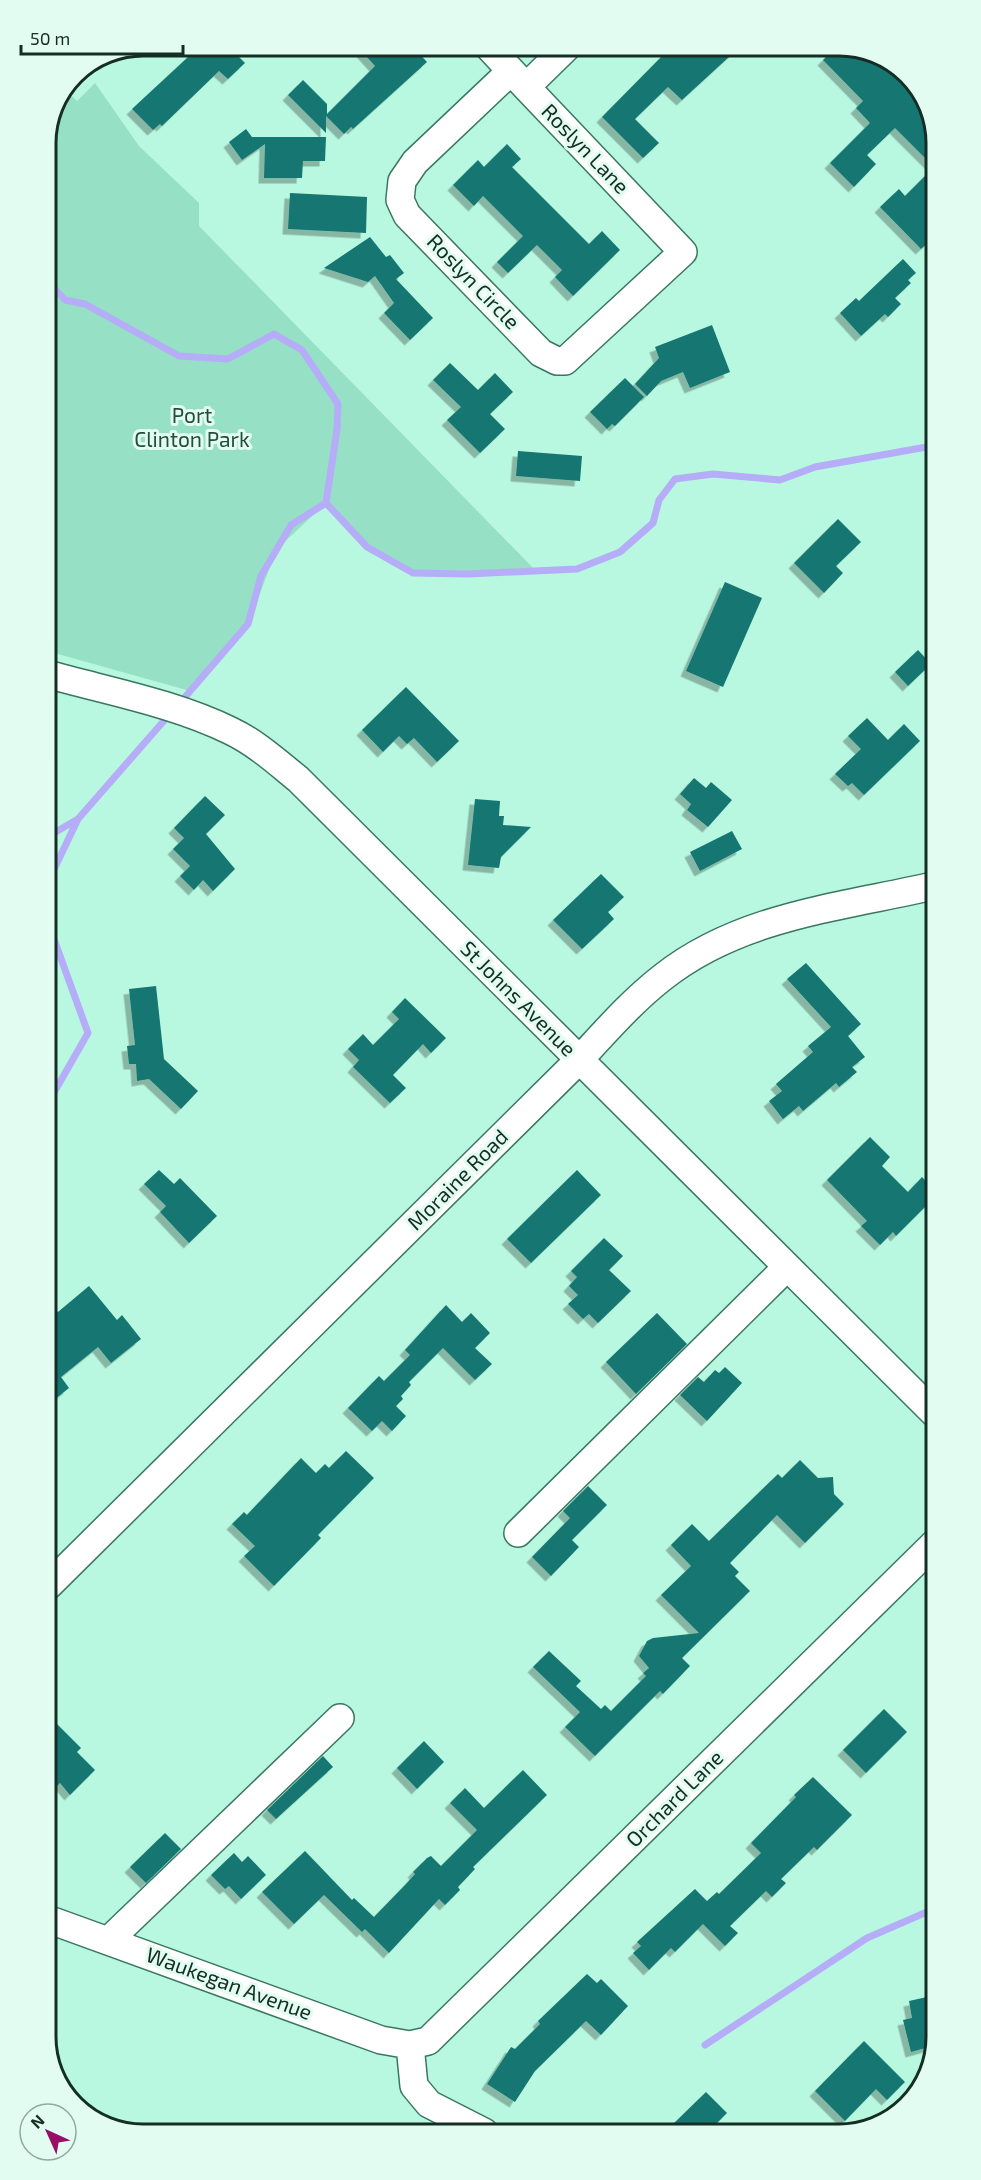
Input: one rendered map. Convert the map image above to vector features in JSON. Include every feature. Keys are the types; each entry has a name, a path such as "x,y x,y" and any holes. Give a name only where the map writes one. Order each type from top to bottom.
{"street":[{"name":"Roslyn Lane","path":"497,56 683,252"},
{"path":"519,79 552,56"},
{"name":"Roslyn Circle","path":"519,79 415,162 402,181 400,200 408,215 541,353 557,361 565,362 683,252"},
{"name":"St Johns Avenue","path":"56,677 202,718 232,731 260,749 298,779 926,1405"},
{"name":"Moraine Road","path":"56,1578 630,1007 664,976 707,948 784,918 926,888"},
{"path":"518,1533 787,1267"},
{"name":"Orchard Lane","path":"410,2045 428,2041 926,1552"},
{"path":"109,1940 340,1718"},
{"name":"Waukegan Avenue","path":"56,1922 381,2040 410,2045"},
{"path":"410,2045 414,2086 429,2104 468,2124"}],"green space":[{"name":"Port Clinton Park","path":"95,83 139,146 199,203 199,226 536,571 413,573 367,547 326,503 277,549 248,624 190,691 56,654 56,137 62,109 70,94 77,101"}],"building":[{"path":"189,56 238,56 245,63 228,79 219,71 162,126 160,124 153,130 132,109"},
{"path":"366,56 421,56 427,62 353,129 351,127 344,134 326,116 326,133 288,95 303,80 327,104 327,114 375,66"},
{"path":"662,56 730,56 682,100 668,87 635,119 659,143 643,158 602,117"},
{"path":"827,56 844,56 866,60 877,64 900,81 911,94 921,115 925,131 926,159 895,128 867,155 876,164 854,187 830,163 870,123 856,108 863,101 823,60"},
{"path":"246,129 252,137 326,137 325,161 303,161 302,178 264,178 265,144 242,160 229,142"},
{"path":"507,144 521,159 512,167 589,244 602,231 620,250 573,296 555,277 562,270 537,245 508,273 497,262 523,236 483,196 474,206 453,185 478,160 484,167"},
{"path":"926,175 926,244 921,249 880,207 899,189 905,196"},
{"path":"290,193 367,197 366,233 288,229"},
{"path":"370,237 386,257 390,255 404,273 396,279 433,318 410,340 384,313 394,303 375,276 368,282 324,268"},
{"path":"903,259 916,273 908,280 911,283 895,298 901,304 888,317 885,314 861,336 840,313 856,298 859,301"},
{"path":"712,325 730,372 690,388 683,372 661,381 647,396 635,384 659,358 655,347"},
{"path":"450,363 478,390 495,373 513,392 490,414 505,429 480,453 447,420 461,407 433,380"},
{"path":"625,378 644,397 615,426 612,424 607,429 590,412"},
{"path":"518,451 582,456 580,481 516,476"},
{"path":"838,519 861,542 836,566 843,573 824,593 794,563"},
{"path":"725,582 762,598 723,687 686,671"},
{"path":"918,650 926,659 926,669 908,686 895,672"},
{"path":"406,687 459,741 437,762 414,738 407,744 399,736 383,752 362,730"},
{"path":"867,718 888,740 904,724 920,741 864,795 852,783 848,786 835,774 861,749 848,736"},
{"path":"694,778 706,788 711,782 732,800 708,827 687,810 691,804 680,794"},
{"path":"205,796 225,815 206,834 235,869 213,891 203,880 194,890 180,876 190,866 173,849 184,838 174,828"},
{"path":"475,799 500,801 499,816 504,816 503,825 531,827 501,857 499,868 468,865"},
{"path":"732,831 742,849 700,871 690,852"},
{"path":"601,874 624,897 608,912 614,919 582,949 553,920"},
{"path":"806,963 861,1024 848,1036 865,1057 852,1067 857,1072 839,1087 836,1083 803,1111 799,1106 783,1119 769,1101 782,1091 776,1084 813,1052 808,1046 831,1027 787,979"},
{"path":"156,986 164,1059 198,1091 181,1109 149,1079 137,1081 136,1064 129,1064 127,1046 135,1045 129,989"},
{"path":"405,998 446,1038 431,1053 423,1044 393,1075 406,1088 390,1103 353,1067 359,1060 348,1049 363,1034 373,1045 399,1019 392,1012"},
{"path":"870,1137 890,1157 882,1166 908,1192 922,1177 926,1181 926,1206 896,1236 893,1232 880,1245 861,1226 867,1221 827,1180"},
{"path":"159,1170 174,1184 180,1178 217,1216 189,1243 160,1212 166,1206 144,1184"},
{"path":"577,1170 601,1195 531,1263 507,1239"},
{"path":"604,1238 623,1256 609,1270 631,1291 598,1323 589,1314 583,1319 568,1304 578,1295 569,1286 577,1277 571,1271"},
{"path":"89,1286 117,1320 122,1315 141,1339 111,1363 98,1347 61,1377 69,1388 56,1398 56,1310 58,1312"},
{"path":"446,1305 462,1322 471,1313 490,1333 475,1348 492,1364 475,1380 443,1348 409,1382 411,1385 401,1396 403,1399 396,1406 406,1416 392,1431 382,1421 372,1431 348,1408 379,1376 384,1381 410,1355 405,1350"},
{"path":"657,1313 687,1344 636,1394 606,1362"},
{"path":"725,1367 742,1383 707,1421 680,1395 698,1377 704,1382 715,1370 719,1373"},
{"path":"346,1451 374,1478 318,1535 321,1538 274,1586 244,1556 255,1546 232,1524 244,1512 247,1515 301,1458 316,1473 325,1464 329,1468"},
{"path":"800,1460 818,1478 833,1477 834,1494 844,1504 805,1543 777,1515 730,1563 739,1572 735,1576 750,1591 682,1658 690,1666 663,1694 660,1691 595,1756 565,1727 580,1712 533,1667 549,1651 581,1681 576,1686 601,1709 605,1705 611,1711 646,1676 643,1673 649,1668 639,1656 647,1641 653,1638 699,1633 661,1595 691,1566 671,1545 692,1524 709,1541 778,1474 782,1478"},
{"path":"588,1486 607,1505 572,1540 579,1547 551,1576 532,1557 570,1518 563,1511"},
{"path":"884,1709 907,1732 866,1773 843,1750"},
{"path":"56,1723 81,1748 77,1752 95,1770 70,1795 60,1783 56,1787"},
{"path":"424,1741 444,1762 417,1789 397,1768"},
{"path":"323,1756 333,1767 276,1819 267,1810"},
{"path":"523,1770 547,1795 473,1867 475,1869 458,1887 460,1890 445,1905 439,1899 389,1953 365,1929 362,1932 324,1895 294,1924 262,1892 305,1851 352,1900 354,1898 374,1917 407,1883 415,1874 413,1872 427,1858 431,1856 441,1866 477,1830 450,1803 465,1788 484,1808"},
{"path":"813,1777 852,1815 817,1850 814,1847 781,1879 786,1883 772,1897 766,1891 730,1926 738,1933 725,1946 703,1924 675,1952 671,1948 649,1970 633,1953 641,1946 637,1942 695,1889 707,1901 717,1892 719,1894 761,1853 751,1843"},
{"path":"165,1833 181,1849 146,1883 130,1867"},
{"path":"234,1853 242,1862 248,1856 266,1875 241,1899 229,1886 225,1889 211,1875"},
{"path":"587,1974 597,1983 601,1979 628,2006 601,2035 586,2021 535,2071 515,2102 487,2084 511,2047 515,2049 540,2024 538,2021"},
{"path":"926,1997 925,2048 911,2052 903,2020 912,2018 909,2001"},
{"path":"864,2041 905,2082 887,2100 876,2089 845,2121 815,2091"},
{"path":"706,2092 727,2113 718,2124 673,2124"}],"waterway":[{"path":"56,290 65,300 85,304 179,356 228,359 274,334 302,350 338,404 337,429 326,503"},
{"path":"179,704 248,624 261,576 291,525 326,503 367,547 413,573 468,574 577,569 620,552 653,523 659,500 675,479 713,474 780,480 815,467 926,447"},
{"path":"56,865 78,819 169,715"},
{"path":"56,832 78,819"},
{"path":"56,945 88,1033 56,1089"},
{"path":"705,2045 867,1938 926,1912"}]}
